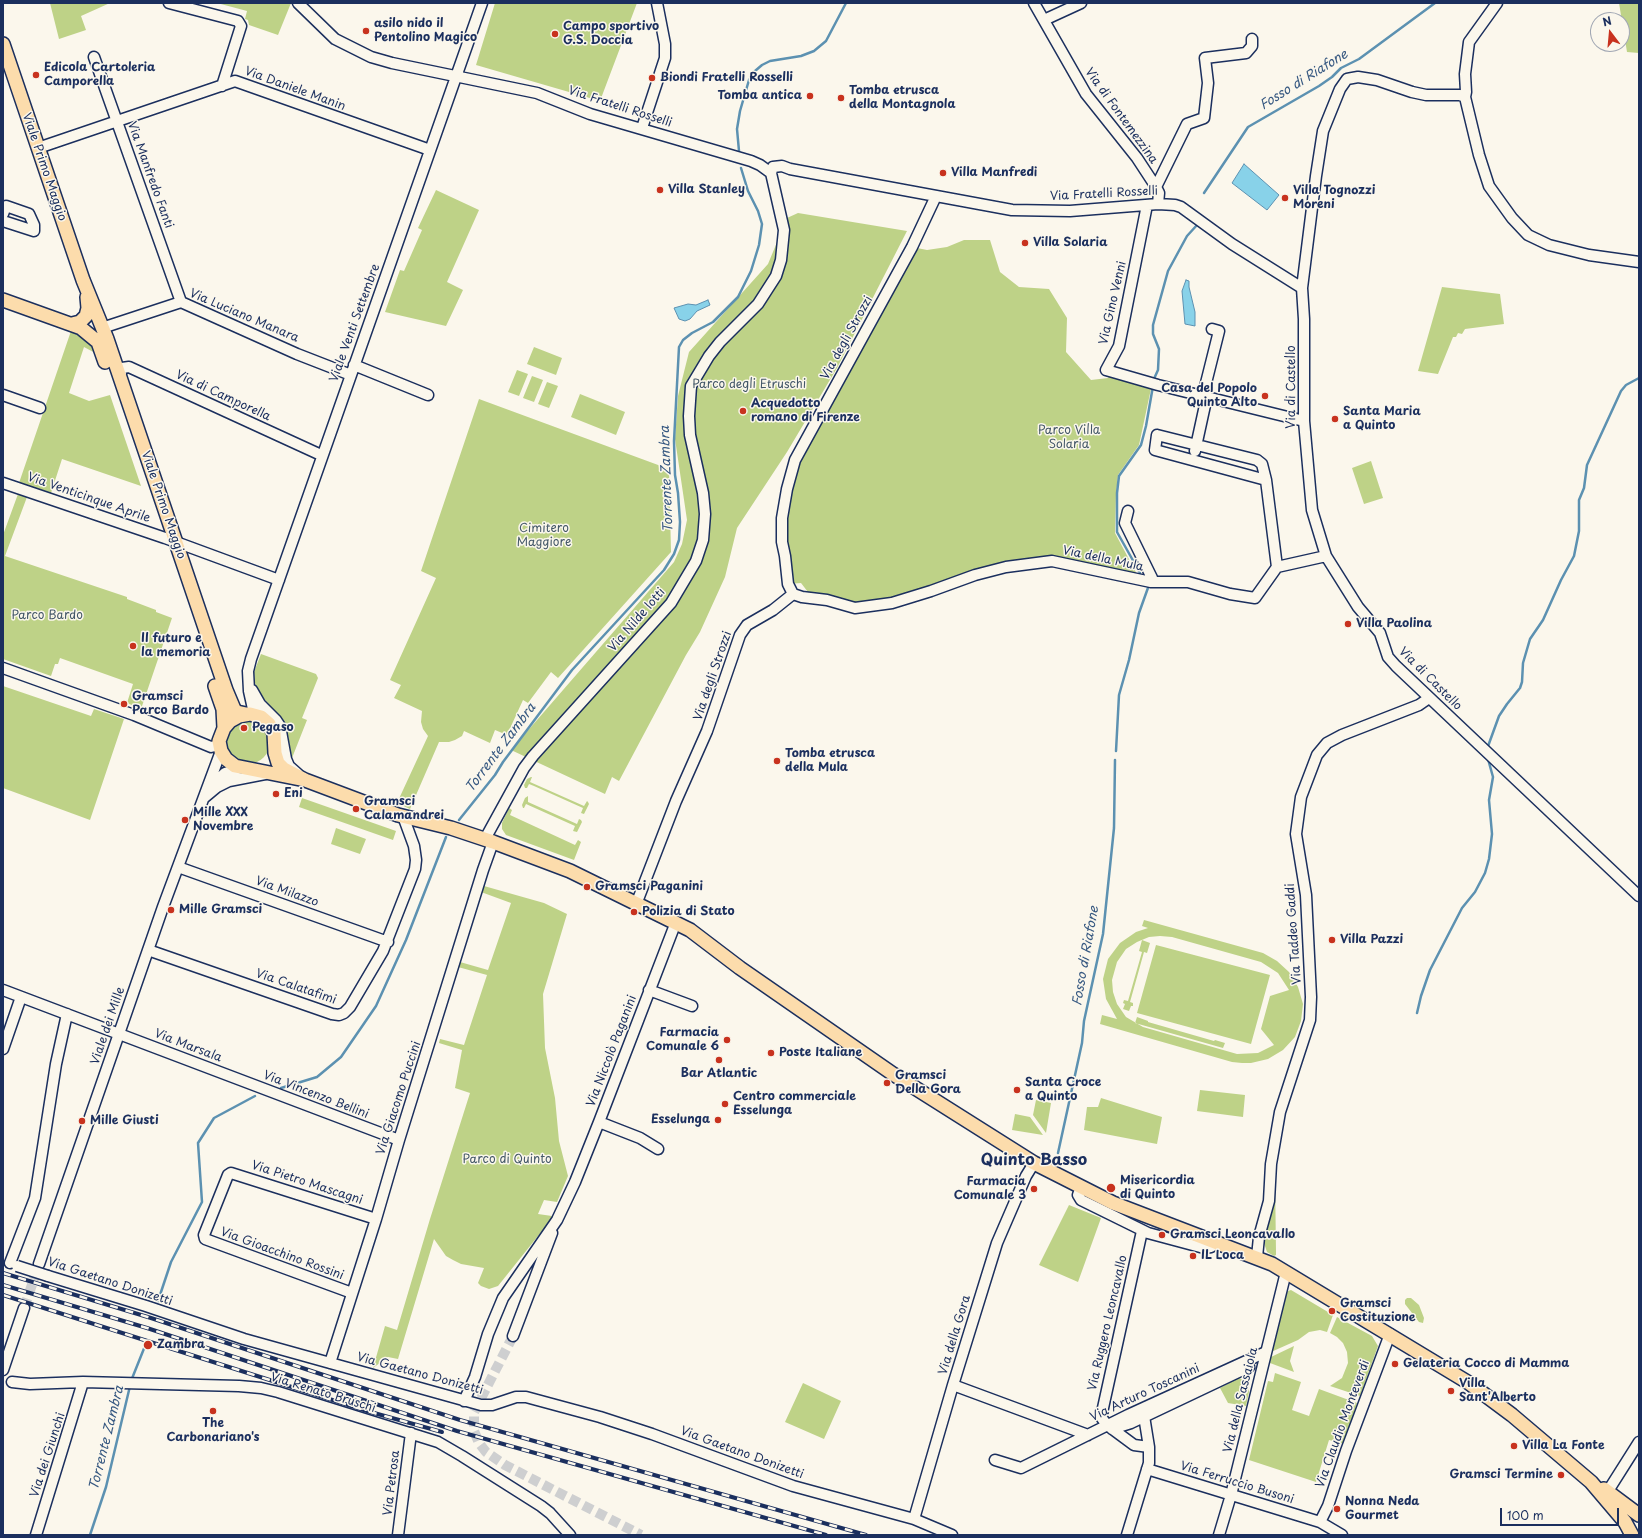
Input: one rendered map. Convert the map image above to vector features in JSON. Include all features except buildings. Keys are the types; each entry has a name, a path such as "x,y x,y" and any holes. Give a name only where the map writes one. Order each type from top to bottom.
{"main road":[{"name":"Viale Primo Maggio","path":"3,44 86,290 120,377 223,710 224,728"},
{"name":"Viale Primo Maggio","path":"86,290 88,308 86,316 78,322 98,342 226,690 234,709 237,712 246,714"},
{"path":"3,300 78,322"},
{"path":"305,780 281,766 275,756 275,738 272,728 265,720 260,717 246,714 234,718 224,728 220,735 220,748 226,759 246,768 305,780 403,816 489,840 559,866 637,902 676,922 700,936 740,968 893,1074 1034,1163 1081,1187 1136,1212 1251,1255 1286,1272 1390,1334 1486,1395 1591,1482 1608,1491 1639,1515"},
{"path":"246,768 261,766 268,761 273,754 275,747"},
{"path":"1591,1482 1625,1522 1632,1535"}],"street":[{"path":"169,3 238,21 241,26 222,86"},
{"name":"Via Fratelli Rosselli","path":"298,3 335,39 365,54 392,63 537,93 590,114 751,161 760,165 771,173 790,169 1012,210 1070,211 1158,204 1181,207 1232,244 1302,288"},
{"name":"Viale Venti Settembre","path":"260,717 254,709 250,697 248,682 248,671 254,651 482,3"},
{"path":"642,128 665,58 665,44 657,3"},
{"name":"Via di Fontemezzina","path":"1034,3 1086,94 1137,158 1156,187 1159,193 1158,204"},
{"path":"1044,20 1081,3"},
{"path":"1497,3 1469,42 1465,74 1465,97 1479,156 1490,186 1512,218 1528,235 1549,245 1589,255 1639,262"},
{"path":"1156,187 1187,124 1204,118 1208,83 1205,57 1246,53 1252,46 1252,39"},
{"name":"Via Manfredo Fanti","path":"94,57 181,302"},
{"name":"Via di Castello","path":"1465,97 1460,95 1426,95 1376,80 1358,77 1347,79 1340,89 1324,131 1316,176 1302,288 1305,368 1304,421 1312,510 1326,556 1358,608 1380,633 1388,657 1429,698 1639,896"},
{"name":"Via Daniele Manin","path":"38,148 235,81 430,150"},
{"name":"Via Nilde Iotti","path":"489,840 524,768 550,736 671,603 692,569 703,540 706,514 703,493 690,435 689,416 691,386 709,356 720,342 758,304 770,288 776,276 781,260 783,224 771,173"},
{"name":"Via degli Strozzi","path":"637,902 676,801 708,731 741,632 747,626 773,610 793,594 788,584 782,542 782,518 787,489 795,460 912,247 936,196"},
{"name":"Via Gino Venni","path":"1147,205 1119,346 1106,370 1158,385 1304,421"},
{"path":"3,214 6,206 29,214 34,225 34,231 3,221"},
{"name":"Via Luciano Manara","path":"102,328 181,302 297,354 351,375"},
{"path":"1197,460 1195,452 1196,444 1218,330"},
{"path":"354,365 428,395"},
{"name":"Via di Camporella","path":"120,377 122,368 129,367 322,456"},
{"path":"1305,368 1308,369 1309,373 1312,471 1312,475 1309,477"},
{"path":"3,395 40,408"},
{"path":"1266,480 1197,460 1155,450 1157,435 1257,460 1262,464 1266,480 1277,567 1326,556"},
{"name":"Via Venticinque Aprile","path":"3,483 170,540 279,580"},
{"path":"1128,511 1125,523 1152,578 1151,582"},
{"name":"Via della Mula","path":"793,594 802,597 827,600 855,608 892,603 975,575 998,569 1052,561 1151,582 1188,582 1230,594 1254,598 1277,567"},
{"path":"3,668 134,715 205,745 220,748 205,797"},
{"path":"248,682 260,704 280,726 284,753 289,766 305,780"},
{"name":"Via Taddeo Gaddi","path":"1251,1255 1259,1237 1269,1201 1270,1176 1280,1112 1310,1020 1311,997 1306,895 1296,834 1298,809 1305,785 1317,755 1327,743 1342,734 1419,705 1429,698"},
{"path":"205,797 212,783 218,778 233,769 246,768"},
{"path":"205,797 217,787 229,781 272,773"},
{"name":"Viale dei Mille","path":"39,1264 148,950 205,797"},
{"name":"Via Calatafimi","path":"148,950 332,1014 339,1015 344,1013 350,1008 388,942 416,864 414,846 403,816"},
{"name":"Via Giacomo Puccini","path":"330,1363 376,1219 483,870 489,840"},
{"name":"Via Milazzo","path":"178,867 388,942"},
{"name":"Via Niccolò Paganini","path":"464,1400 475,1377 488,1334 503,1298 557,1220 599,1122 676,922"},
{"name":"Via Marsala","path":"3,990 120,1033 248,1083"},
{"name":"Via Niccolò Paganini","path":"649,990 692,1006"},
{"path":"3,1049 21,996"},
{"path":"10,1263 36,1198 56,1064 67,1014"},
{"name":"Via Vincenzo Bellini","path":"248,1083 399,1140"},
{"name":"Via Niccolò Paganini","path":"599,1122 640,1138 658,1149"},
{"name":"Via della Gora","path":"914,1520 953,1385 1001,1233 1026,1176 1034,1163"},
{"name":"Via Pietro Mascagni","path":"204,1237 229,1173 376,1219"},
{"path":"1081,1187 1078,1199 1142,1231 1204,1248 1211,1247 1218,1242"},
{"path":"513,1336 557,1220"},
{"name":"Via Ruggero Leoncavallo","path":"1108,1425 1101,1417 1102,1409 1142,1231"},
{"name":"Via Gioacchino Rossini","path":"204,1237 352,1293"},
{"name":"Via Gaetano Donizetti","path":"10,1263 244,1339 464,1400 488,1406 516,1398 526,1397 600,1417 652,1434 793,1486 914,1520 952,1535"},
{"name":"Via della Sassaiola","path":"1219,1535 1231,1495 1286,1272"},
{"path":"3,1370 24,1308"},
{"name":"Via Claudio Monteverdi","path":"1320,1522 1328,1506 1346,1451 1390,1334"},
{"name":"Via Arturo Toscanini","path":"995,1460 1021,1468 1037,1461 1048,1453 1108,1425 1265,1356"},
{"name":"Via Arturo Toscanini","path":"1037,1461 1051,1459 1108,1425 1144,1416 1265,1356"},
{"name":"Via Renato Bruschi","path":"12,1382 30,1384 83,1382 261,1388 438,1442 495,1476 541,1506 550,1513 570,1535"},
{"name":"Via dei Giunchi","path":"36,1535 83,1382"},
{"path":"953,1385 1088,1435"},
{"name":"Via Arturo Toscanini","path":"1127,1535 1150,1458 1144,1416"},
{"path":"1108,1425 1136,1446 1149,1447"},
{"name":"Via Petrosa","path":"398,1535 411,1433"},
{"path":"1608,1491 1639,1442"},
{"name":"Via Ferruccio Busoni","path":"1147,1469 1320,1522 1342,1535"}],"green space":[{"path":"50,3 110,3 81,16 86,30 59,39"},
{"path":"217,3 291,3 278,35 249,25 248,20 245,19 247,11"},
{"name":"Campo sportivo G.S. Doccia","path":"495,3 637,3 600,101 476,65"},
{"path":"1619,3 1639,3 1639,53 1627,52 1630,52 1630,12 1620,12"},
{"path":"436,190 479,210 447,282 463,290 446,326 385,312 400,270 404,271 422,230 418,228"},
{"name":"Parco degli Etruschi","path":"798,213 907,231 837,368 787,452 737,528 725,577 700,632 686,655 619,781 612,777 605,794 511,750 674,562 682,544 687,520 675,439 678,396 689,352 768,264 787,218"},
{"name":"Parco Villa Solaria","path":"964,240 990,240 1000,272 1019,287 1049,289 1067,318 1066,352 1091,380 1108,378 1111,373 1152,384 1139,445 1118,475 1116,495 1115,533 1139,578 1090,564 1051,556 1004,563 974,570 933,588 891,601 853,605 811,596 801,583 788,584 782,542 795,460 912,247 927,250 947,247"},
{"path":"1442,287 1500,294 1504,324 1465,329 1462,334 1458,333 1456,337 1453,337 1438,374 1418,371"},
{"path":"71,331 86,340 95,348 97,354 84,347 69,393 89,401 110,395 141,486 62,459 51,493 19,483"},
{"path":"534,347 562,358 556,375 527,364"},
{"path":"517,370 528,374 519,396 508,392"},
{"path":"532,376 543,380 534,402 523,398"},
{"path":"547,382 558,386 549,408 538,404"},
{"path":"580,394 625,412 616,435 571,417"},
{"name":"Cimitero Maggiore","path":"479,399 669,469 671,552 558,678 551,672 528,703 523,700 507,735 495,730 490,743 464,731 462,736 455,740 449,742 439,742 410,809 397,803 428,736 423,729 421,722 422,711 394,698 401,685 390,680 436,578 421,571"},
{"path":"1371,461 1383,498 1364,504 1352,468"},
{"name":"Parco Bardo","path":"18,494 27,497 5,556 127,597 127,599 172,618 141,709 127,703 133,684 60,658 58,664 55,664 51,676 3,659 3,535"},
{"path":"261,654 316,674 318,678 302,718 307,720 292,758 287,730 278,715 259,693 255,683 254,672"},
{"path":"3,686 91,716 94,709 124,719 90,820 3,788"},
{"path":"244,720 252,720 264,726 270,738 270,746 264,758 252,764 244,764 232,758 226,746 226,738 232,726"},
{"path":"531,777 530,782 584,806 587,801 589,804 584,814 581,813 583,808 534,786 529,784 527,788 525,788 524,785 527,779"},
{"path":"528,796 528,802 577,824 579,819 581,820 582,822 577,832 573,831 575,826 526,804 523,808 522,805 525,798"},
{"path":"302,798 396,831 393,840 299,807"},
{"path":"509,808 512,810 510,815 575,845 578,840 581,842 574,860 506,835 502,829 502,823"},
{"path":"336,828 366,839 360,854 331,844"},
{"name":"Parco di Quinto","path":"484,886 544,903 567,914 543,994 545,1048 555,1098 559,1141 568,1176 557,1202 544,1200 538,1214 552,1216 550,1221 498,1286 489,1289 481,1286 478,1283 484,1268 461,1264 446,1256 434,1239 398,1359 388,1357 373,1368 385,1326 397,1330 470,1093 455,1088 462,1050 439,1043 440,1039 464,1045 487,975 458,967 460,962 488,970 511,903 481,892"},
{"path":"1144,920 1263,953 1277,961 1289,972 1298,987 1303,1004 1301,1021 1295,1037 1283,1050 1268,1059 1251,1063 1242,1063 1232,1062 1100,1024 1102,1015 1117,1019 1106,999 1103,979 1108,959 1120,943 1136,932 1148,928 1142,926","holes":["1149,937 1172,937 1261,962 1278,973 1289,990 1270,996 1261,1029 1274,1045 1258,1053 1237,1054 1143,1027 1126,1017 1117,1004 1113,992 1112,980 1117,962 1126,949 1137,942"]},
{"path":"1142,940 1150,943 1147,953 1144,952 1130,1002 1133,1003 1133,1006 1131,1006 1129,1011 1123,1009 1125,1004 1123,1003 1124,1000 1128,1001 1142,952 1139,951"},
{"path":"1156,945 1270,975 1251,1044 1137,1013"},
{"path":"1137,1017 1148,1022 1225,1043 1223,1048 1135,1023"},
{"path":"1200,1090 1245,1095 1243,1117 1197,1111"},
{"path":"1101,1098 1162,1117 1157,1144 1084,1130 1087,1107 1098,1107"},
{"path":"1036,1100 1051,1103 1046,1133 1033,1115"},
{"path":"1015,1114 1030,1117 1043,1135 1012,1130"},
{"path":"1275,1176 1276,1255 1274,1256 1267,1252 1264,1243"},
{"path":"1069,1205 1101,1218 1078,1282 1039,1265"},
{"path":"1291,1290 1333,1315 1327,1332 1320,1330 1309,1332 1298,1340 1271,1352 1285,1296 1288,1291"},
{"path":"1407,1298 1411,1298 1419,1305 1424,1318 1423,1323 1419,1322 1405,1304 1405,1300"},
{"path":"1337,1317 1372,1336 1378,1346 1360,1396 1330,1386 1342,1378 1348,1363 1347,1352 1343,1343 1330,1333"},
{"path":"1294,1346 1290,1361 1294,1372 1270,1363 1271,1357"},
{"path":"1275,1373 1301,1382 1292,1410 1309,1416 1319,1389 1357,1403 1344,1444 1329,1440 1316,1482 1249,1460 1268,1381 1273,1382"},
{"path":"1239,1378 1246,1381 1249,1392 1246,1406 1228,1403 1220,1388"},
{"path":"803,1383 841,1401 824,1439 785,1422"}],"water":[{"path":"1244,164 1279,195 1267,210 1232,183"},
{"path":"1186,280 1189,281 1195,312 1195,326 1185,324 1182,291"},
{"path":"708,300 710,305 697,311 690,319 685,321 679,319 674,308 688,304 696,305"}],"waterway":[{"name":"Torrente Zambra","path":"739,151 737,129 740,111 749,80 755,71 770,61 801,56 814,51 826,41 846,3"},
{"name":"Fosso di Riafone","path":"1204,193 1248,127 1319,86 1332,77 1341,68 1359,59 1435,3"},
{"name":"Torrente Zambra","path":"459,820 495,775 503,762 572,670 664,570 674,554 679,540 680,522 675,475 674,441 679,347 683,340 692,333 713,322 738,297 751,271 759,245 762,224 758,211 748,191 741,168"},
{"name":"Fosso di Riafone","path":"1153,381 1158,370 1159,349 1153,334 1153,325 1168,271 1187,236 1197,225"},
{"path":"1487,749 1499,716 1520,688 1522,682 1523,663 1530,639 1543,620 1561,580 1574,556 1579,531 1579,500 1584,488 1587,465 1621,391 1626,385 1639,378"},
{"name":"Fosso di Riafone","path":"1140,573 1117,532 1117,493 1119,476 1141,445 1153,386"},
{"name":"Fosso di Riafone","path":"1116,751 1119,695 1129,660 1139,613 1149,585"},
{"path":"1417,1013 1430,970 1462,908 1475,892 1485,873 1489,859 1492,834 1489,800 1493,777 1488,759"},
{"name":"Fosso di Riafone","path":"1058,1153 1082,1043 1084,1021 1103,934 1114,828 1115,760"},
{"name":"Torrente Zambra","path":"281,1088 317,1077 341,1057 376,1006 406,940 446,837"},
{"name":"Torrente Zambra","path":"158,1301 171,1262 202,1202 198,1143 214,1118 255,1096"},
{"name":"Torrente Zambra","path":"131,1381 145,1346"},
{"name":"Torrente Zambra","path":"90,1535 106,1487 130,1386"}],"tunnel":[{"path":"24,1308 39,1264"},
{"path":"513,1336 474,1412 474,1431 479,1443 486,1452 505,1465 641,1535"}],"railway":[{"path":"3,1273 151,1318 460,1420 866,1535"},
{"path":"3,1285 147,1328 457,1431 826,1535"},
{"path":"3,1295 367,1411 442,1432"}],"place":[{"name":"asilo nido il Pentolino Magico","path":"366,31"},
{"name":"Campo sportivo G.S. Doccia","path":"555,34"},
{"name":"Edicola Cartoleria Camporella","path":"36,75"},
{"name":"Biondi Fratelli Rosselli","path":"652,78"},
{"name":"Tomba antica","path":"810,96"},
{"name":"Tomba etrusca della Montagnola","path":"841,98"},
{"name":"Villa Manfredi","path":"943,173"},
{"name":"Villa Stanley","path":"660,190"},
{"name":"Villa Tognozzi Moreni","path":"1285,198"},
{"name":"Villa Solaria","path":"1025,243"},
{"name":"Casa del Popolo Quinto Alto","path":"1265,396"},
{"name":"Acquedotto romano di Firenze","path":"743,411"},
{"name":"Santa Maria a Quinto","path":"1335,419"},
{"name":"Villa Paolina","path":"1348,624"},
{"name":"Il futuro e la memoria","path":"133,646"},
{"name":"Gramsci Parco Bardo","path":"124,704"},
{"name":"Pegaso","path":"244,728"},
{"name":"Tomba etrusca della Mula","path":"777,761"},
{"name":"Eni","path":"276,794"},
{"name":"Gramsci Calamandrei","path":"356,809"},
{"name":"Mille XXX Novembre","path":"185,820"},
{"name":"Gramsci Paganini","path":"587,887"},
{"name":"Mille Gramsci","path":"171,910"},
{"name":"Polizia di Stato","path":"634,912"},
{"name":"Villa Pazzi","path":"1332,940"},
{"name":"Farmacia Comunale 6","path":"727,1040"},
{"name":"Poste Italiane","path":"771,1053"},
{"name":"Bar Atlantic","path":"719,1060"},
{"name":"Gramsci Della Gora","path":"887,1083"},
{"name":"Santa Croce a Quinto","path":"1017,1090"},
{"name":"Centro commerciale Esselunga","path":"725,1104"},
{"name":"Esselunga","path":"718,1120"},
{"name":"Mille Giusti","path":"82,1121"},
{"name":"Misericordia di Quinto","path":"1111,1188"},
{"name":"Farmacia Comunale 3","path":"1034,1189"},
{"name":"Gramsci Leoncavallo","path":"1162,1235"},
{"name":"IL Loca","path":"1193,1256"},
{"name":"Gramsci Costituzione","path":"1332,1311"},
{"name":"Zambra","path":"148,1345"},
{"name":"Gelateria Cocco di Mamma","path":"1395,1364"},
{"name":"Villa Sant'Alberto","path":"1451,1391"},
{"name":"The Carbonariano's","path":"213,1411"},
{"name":"Villa La Fonte","path":"1514,1446"},
{"name":"Gramsci Termine","path":"1561,1475"},
{"name":"Nonna Neda Gourmet","path":"1337,1509"}],"district":[{"name":"Quinto Basso","path":"1034,1161"}]}
